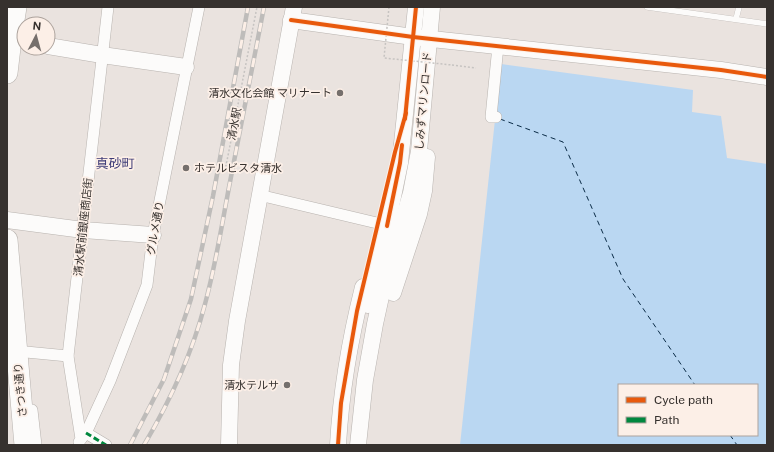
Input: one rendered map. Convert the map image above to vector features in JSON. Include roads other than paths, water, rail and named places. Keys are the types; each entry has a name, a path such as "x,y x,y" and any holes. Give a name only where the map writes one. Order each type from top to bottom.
{"highway":[{"path":"7,73 14,40 16,7"},
{"name":"さつき通り","path":"7,240 25,445"},
{"name":"さつき通り","path":"14,445 17,357"}],"street":[{"name":"清水駅前銀座商店街","path":"81,439 68,356 108,7"},
{"name":"グルメ通り","path":"81,439 110,381 147,285 153,235 199,7"},
{"name":"しみずマリンロード","path":"382,224 400,163 416,7"},
{"name":"しみずマリンロード","path":"358,445 365,380 375,324 384,285 411,194 419,151 432,7"},
{"path":"229,445 231,365 237,321 293,14 413,37 721,70 767,77"},
{"path":"496,117 491,117 498,46"},
{"path":"56,47 186,67"},
{"path":"367,445 383,337 395,285 419,214 424,191 428,134 424,92"},
{"path":"260,195 382,224"},
{"path":"7,220 83,230 153,235"},
{"path":"338,445 340,404 347,359 357,311 382,224"},
{"path":"347,445 355,377 382,224"},
{"path":"36,445 17,357 68,356"},
{"path":"81,439 106,445"}],"lane":[{"path":"647,7 767,24"},
{"path":"736,19 738,7"}],"water":[{"path":"501,64 693,90 692,112 721,116 727,158 767,164 767,445 460,445"}],"railway":[{"path":"130,445 164,379 191,299 213,196 248,7"},
{"path":"144,445 163,411 179,377 200,323 216,259 264,7"}],"place":[{"name":"清水文化会館 マリナート","path":"340,93"},
{"name":"ホテルビスタ清水","path":"186,168"},
{"name":"清水テルサ","path":"287,385"}],"district":[{"name":"真砂町","path":"115,163"}]}
